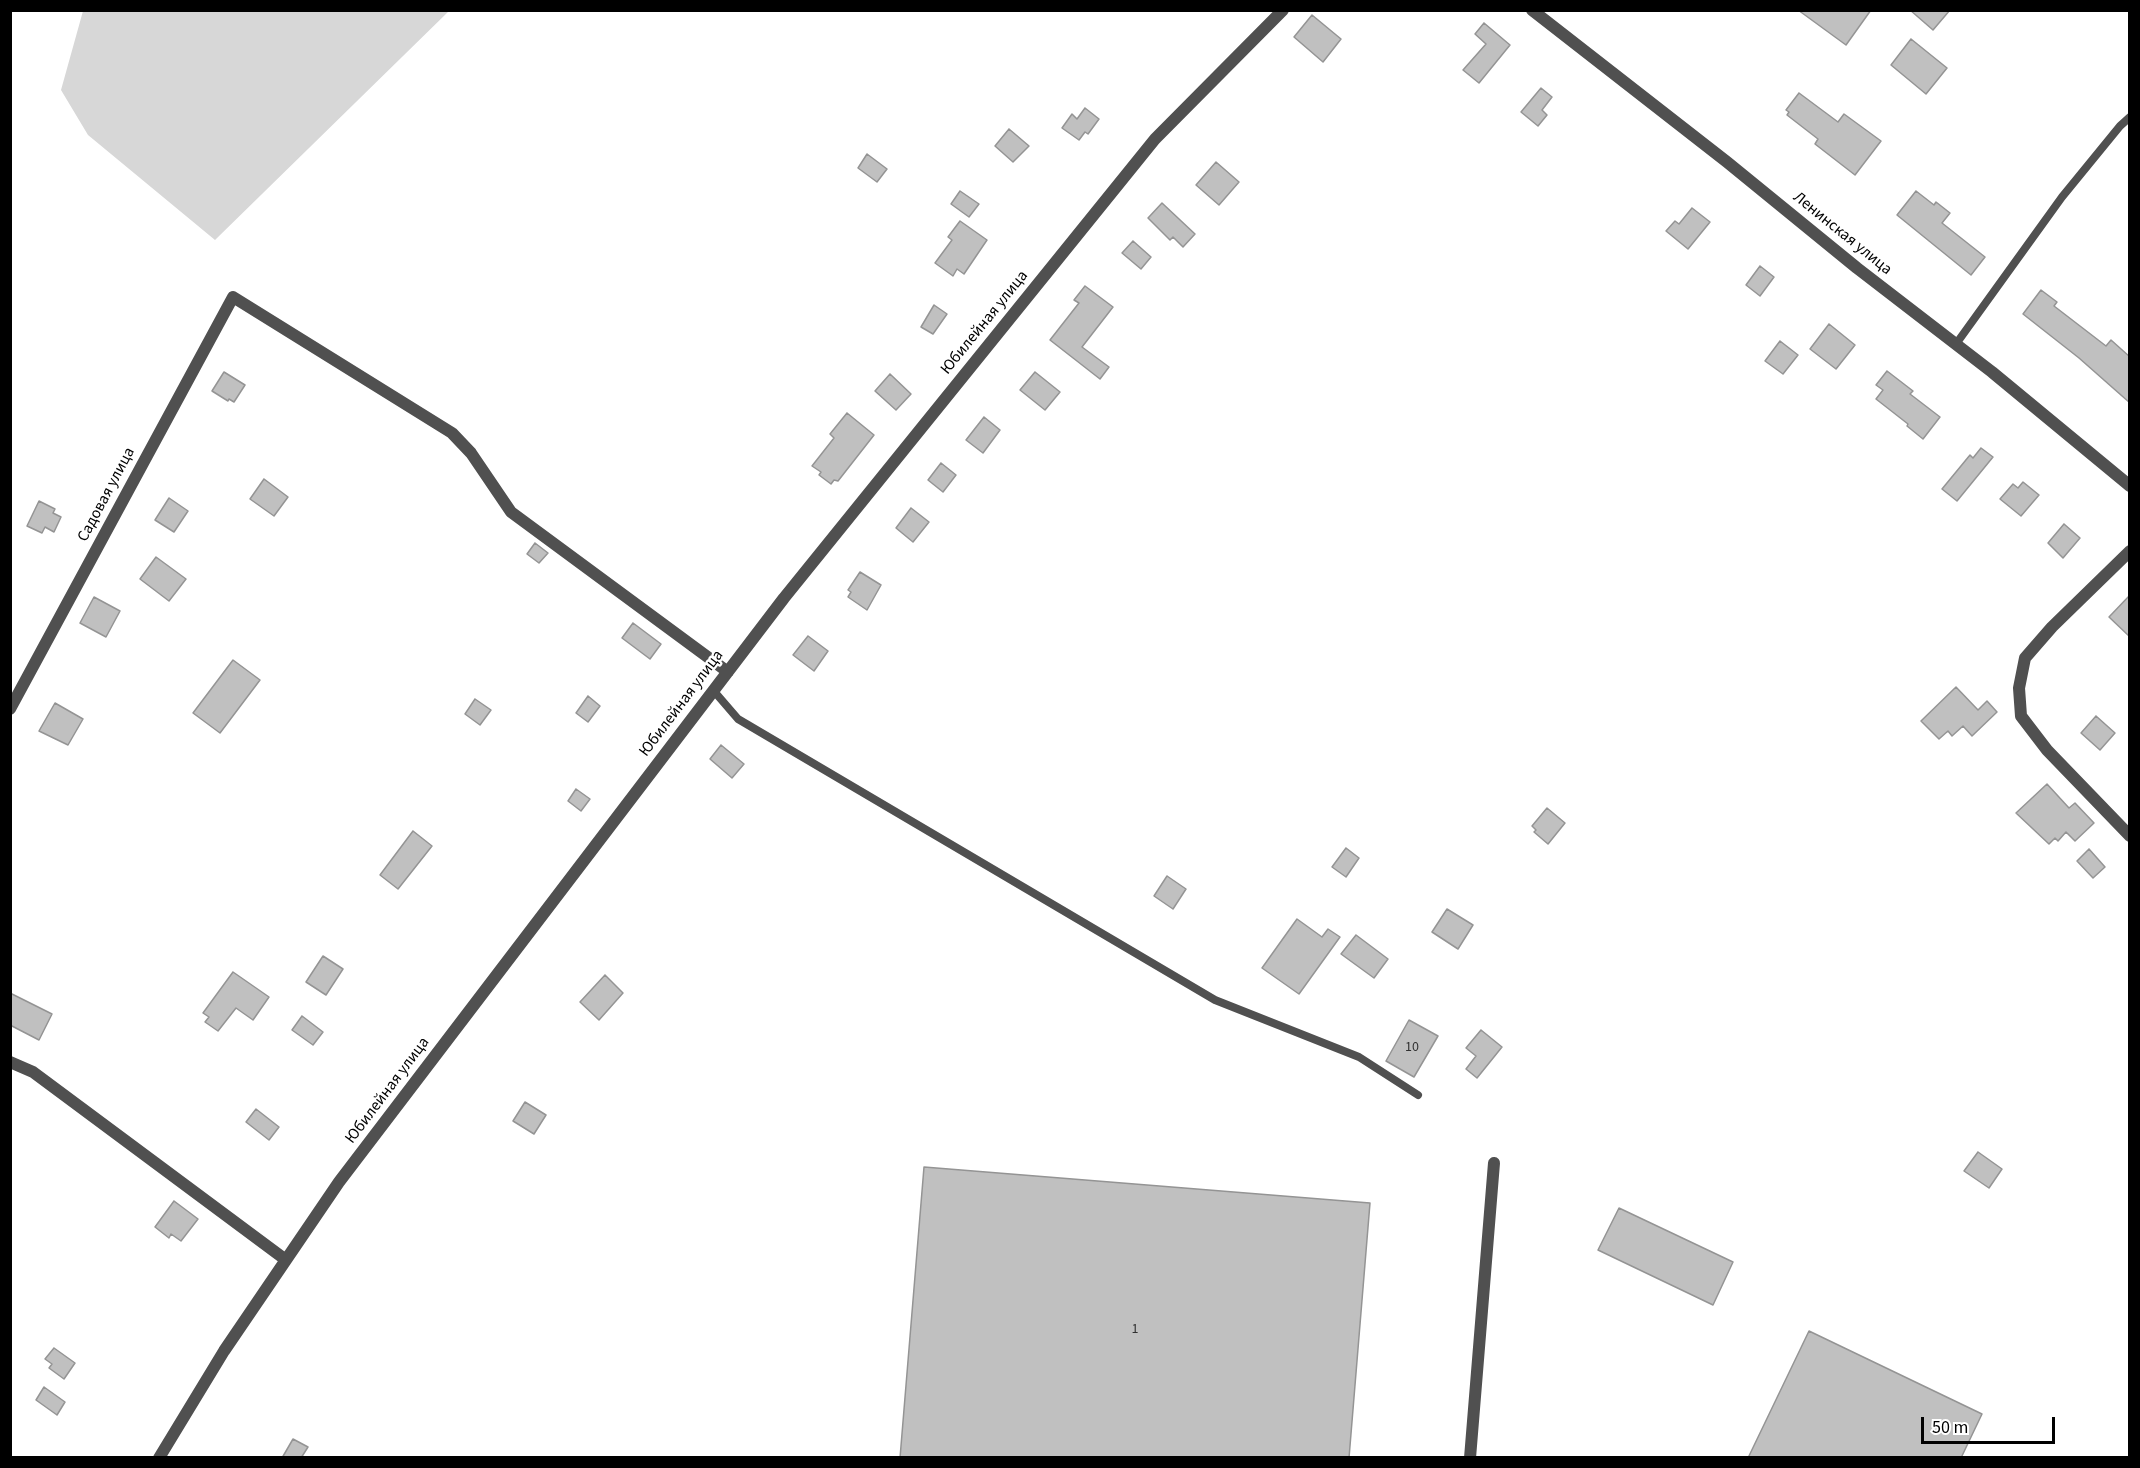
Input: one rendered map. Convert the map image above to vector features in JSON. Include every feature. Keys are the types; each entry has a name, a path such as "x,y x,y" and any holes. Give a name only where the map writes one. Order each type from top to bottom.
{"street":[{"name":"Юбилейная улица","path":"159,1458 224,1351 339,1182 783,598 1155,139 1283,10"},
{"name":"Ленинская улица","path":"1532,10 1956,344 2130,486"},
{"name":"Садовая улица","path":"10,709 232,297 452,433 471,453 511,512 728,672"},
{"path":"2130,551 2052,627 2025,658 2019,688 2021,716 2048,750 2130,836"},
{"path":"10,1062 33,1072 286,1260"},
{"path":"1470,1458 1494,1162"}],"lane":[{"path":"1956,344 2062,197 2130,117"},
{"path":"713,690 738,719 1215,1000 1359,1058 1418,1095"}],"shaded area":[{"path":"83,10 449,11 215,240 88,135 61,90"}],"building":[{"path":"1798,10 1871,10 1846,45"},
{"path":"1910,10 1950,10 1933,30"},
{"path":"1312,15 1341,39 1323,62 1294,37"},
{"path":"1484,23 1510,45 1479,83 1463,70 1486,44 1475,34"},
{"path":"1911,39 1947,68 1926,94 1891,65"},
{"path":"1541,88 1552,97 1542,110 1547,115 1538,126 1521,112"},
{"path":"1799,93 1838,122 1844,114 1881,141 1855,175 1815,144 1818,139 1787,115 1789,112 1786,110"},
{"path":"1085,108 1099,119 1088,134 1085,132 1079,140 1062,128 1072,114 1077,119"},
{"path":"1009,129 1029,146 1013,162 995,146"},
{"path":"867,154 887,169 877,182 858,168"},
{"path":"1216,162 1239,182 1219,205 1196,185"},
{"path":"960,191 979,204 969,217 951,204"},
{"path":"1916,191 1934,205 1936,202 1950,213 1942,223 1985,257 1971,275 1897,215"},
{"path":"1162,203 1195,234 1183,247 1173,237 1170,240 1148,218"},
{"path":"1692,208 1710,222 1688,249 1666,231 1675,221 1679,224"},
{"path":"960,221 987,240 964,274 957,269 953,276 935,263 952,240 948,237"},
{"path":"1133,241 1151,257 1141,269 1122,253"},
{"path":"1760,266 1774,277 1760,296 1746,285"},
{"path":"1085,286 1113,307 1082,347 1109,367 1100,379 1050,340 1079,303 1074,300"},
{"path":"2041,290 2057,302 2054,306 2106,346 2111,340 2130,357 2130,403 2079,358 2023,314"},
{"path":"934,305 947,314 933,334 921,327"},
{"path":"1829,324 1855,345 1836,369 1810,349"},
{"path":"1780,341 1798,355 1783,374 1765,361"},
{"path":"1887,371 1913,391 1910,394 1940,417 1923,439 1876,399 1883,390 1876,385"},
{"path":"224,372 245,385 234,402 212,391"},
{"path":"1035,372 1060,392 1045,410 1020,390"},
{"path":"890,374 911,394 896,410 875,391"},
{"path":"847,413 874,435 838,481 834,480 831,484 819,475 821,472 812,466 834,438 830,434"},
{"path":"984,417 1000,430 983,453 966,440"},
{"path":"1981,448 1993,457 1957,501 1942,489 1970,455 1973,458"},
{"path":"941,463 956,475 943,492 928,480"},
{"path":"264,479 288,497 274,516 250,499"},
{"path":"2023,482 2039,495 2021,516 2000,499 2013,484 2018,488"},
{"path":"169,498 188,511 174,532 155,520"},
{"path":"39,501 55,509 53,513 61,517 54,532 45,527 42,533 27,526"},
{"path":"911,508 929,522 913,542 896,528"},
{"path":"2064,524 2080,538 2063,558 2048,543"},
{"path":"535,543 548,553 539,563 527,554"},
{"path":"156,557 186,579 169,601 140,579"},
{"path":"860,572 881,585 867,610 848,597 851,592 848,590"},
{"path":"2130,595 2130,637 2109,617"},
{"path":"94,597 120,611 106,637 80,623"},
{"path":"633,623 661,644 650,659 622,638"},
{"path":"808,636 828,651 814,671 793,655"},
{"path":"233,660 260,680 220,733 193,713"},
{"path":"1956,687 1978,710 1987,701 1997,712 1972,736 1963,726 1952,736 1948,731 1939,739 1921,721"},
{"path":"588,696 600,706 588,722 576,713"},
{"path":"475,699 491,710 480,725 465,714"},
{"path":"55,703 83,719 68,745 39,731"},
{"path":"2096,716 2115,733 2100,750 2081,733"},
{"path":"721,745 744,764 732,778 710,759"},
{"path":"2047,784 2069,808 2075,803 2094,823 2075,841 2066,832 2058,841 2055,838 2049,844 2016,813"},
{"path":"576,789 590,799 581,811 568,801"},
{"path":"1547,808 1565,823 1548,844 1534,832 1536,830 1532,826"},
{"path":"413,831 432,846 398,889 380,875"},
{"path":"1346,848 1359,858 1346,877 1332,867"},
{"path":"2089,849 2105,867 2093,878 2077,861"},
{"path":"1167,876 1186,889 1173,909 1154,896"},
{"path":"1447,909 1473,925 1458,949 1432,932"},
{"path":"1297,919 1322,937 1328,929 1340,937 1299,994 1262,968"},
{"path":"1356,935 1388,959 1374,978 1341,954"},
{"path":"323,956 343,969 326,995 306,982"},
{"path":"233,972 269,997 253,1020 236,1008 218,1031 205,1022 209,1017 203,1013"},
{"path":"605,975 623,993 599,1020 580,1002"},
{"path":"10,993 52,1014 39,1040 10,1025"},
{"path":"302,1016 323,1032 313,1045 292,1030"},
{"path":"1409,1020 1438,1036 1414,1077 1386,1061"},
{"path":"1481,1030 1502,1047 1477,1078 1466,1069 1476,1056 1466,1048"},
{"path":"525,1102 546,1115 534,1134 513,1121"},
{"path":"256,1109 279,1127 269,1140 246,1122"},
{"path":"1978,1152 2002,1169 1989,1188 1964,1171"},
{"path":"924,1167 1370,1203 1349,1458 900,1458"},
{"path":"174,1201 198,1219 181,1241 171,1234 169,1238 155,1227"},
{"path":"1619,1208 1733,1262 1713,1305 1598,1250"},
{"path":"1809,1331 1982,1414 1961,1458 1748,1458"},
{"path":"54,1348 75,1363 64,1379 49,1368 52,1364 45,1359"},
{"path":"44,1387 65,1402 57,1415 36,1400"},
{"path":"293,1439 308,1447 301,1458 282,1458"}]}
